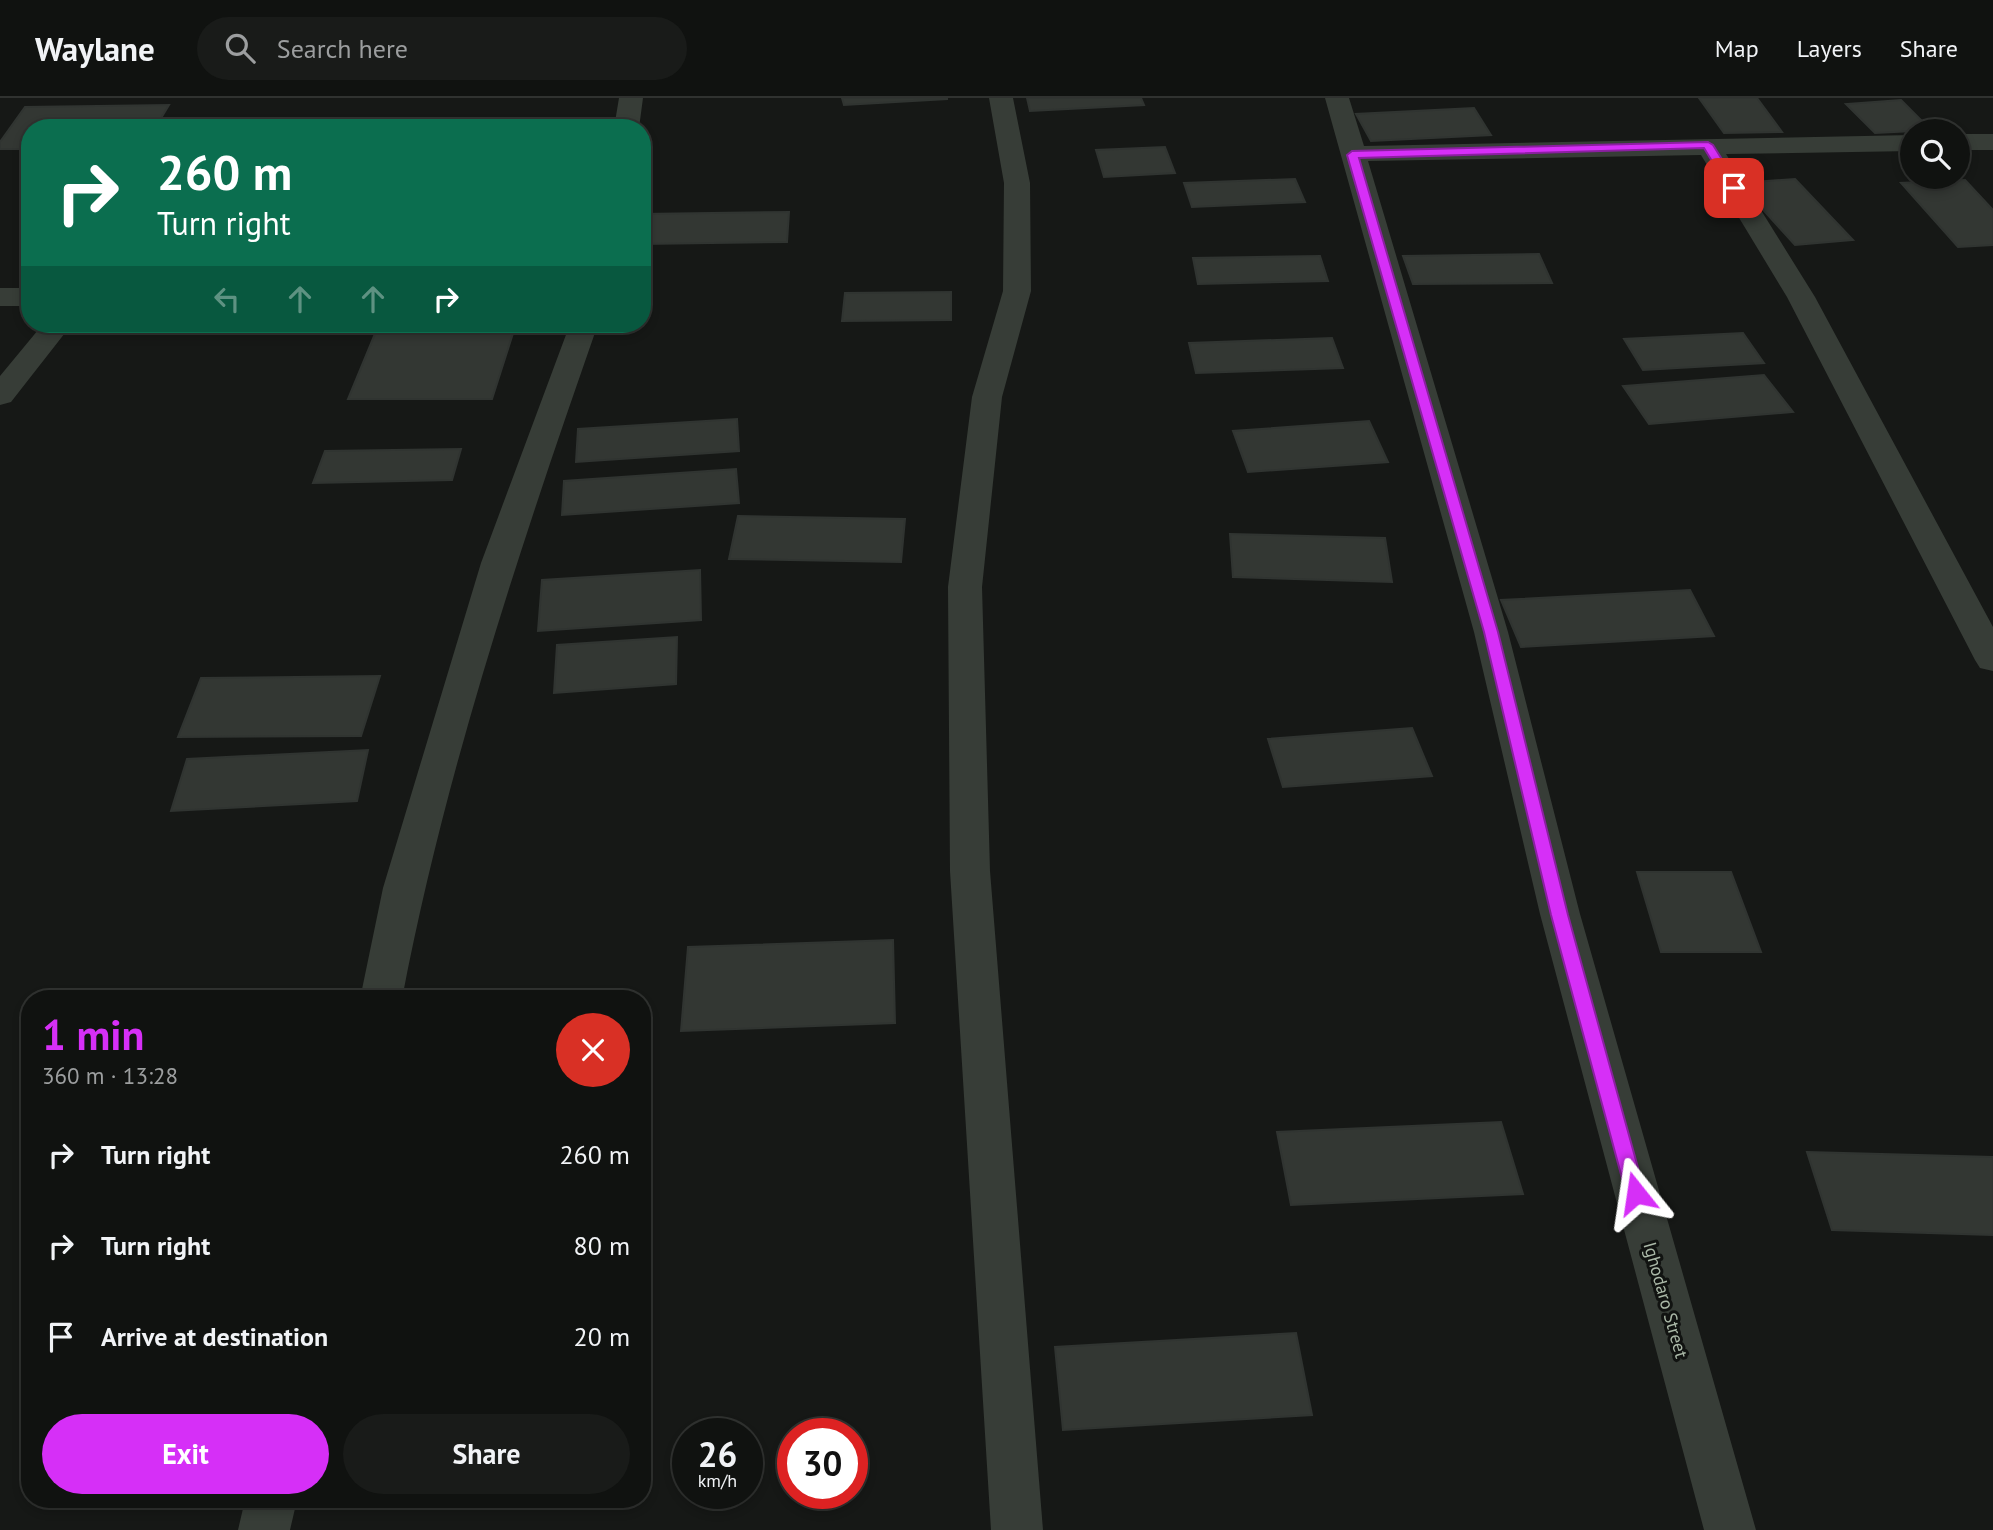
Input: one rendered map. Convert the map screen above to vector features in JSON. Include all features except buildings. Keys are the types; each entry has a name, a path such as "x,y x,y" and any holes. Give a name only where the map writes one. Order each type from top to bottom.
{"street":[{"path":"628,119 631,98"},
{"path":"1001,98 1017,183 1017,290 987,397 965,587 970,871 1017,1530"},
{"name":"Ighodaro Street","path":"1337,98 1491,632 1560,915 1730,1530"},
{"path":"1970,142 1993,142"},
{"path":"1352,155 1708,145 1900,143"},
{"path":"1708,145 1801,297 1993,659"},
{"path":"0,297 21,296"},
{"path":"0,396 51,333"},
{"path":"383,990 404,888 498,563 581,333"},
{"path":"264,1530 269,1508"}],"route":[{"path":"1636,1193 1560,915 1491,632 1352,155 1708,145 1734,188"}]}
